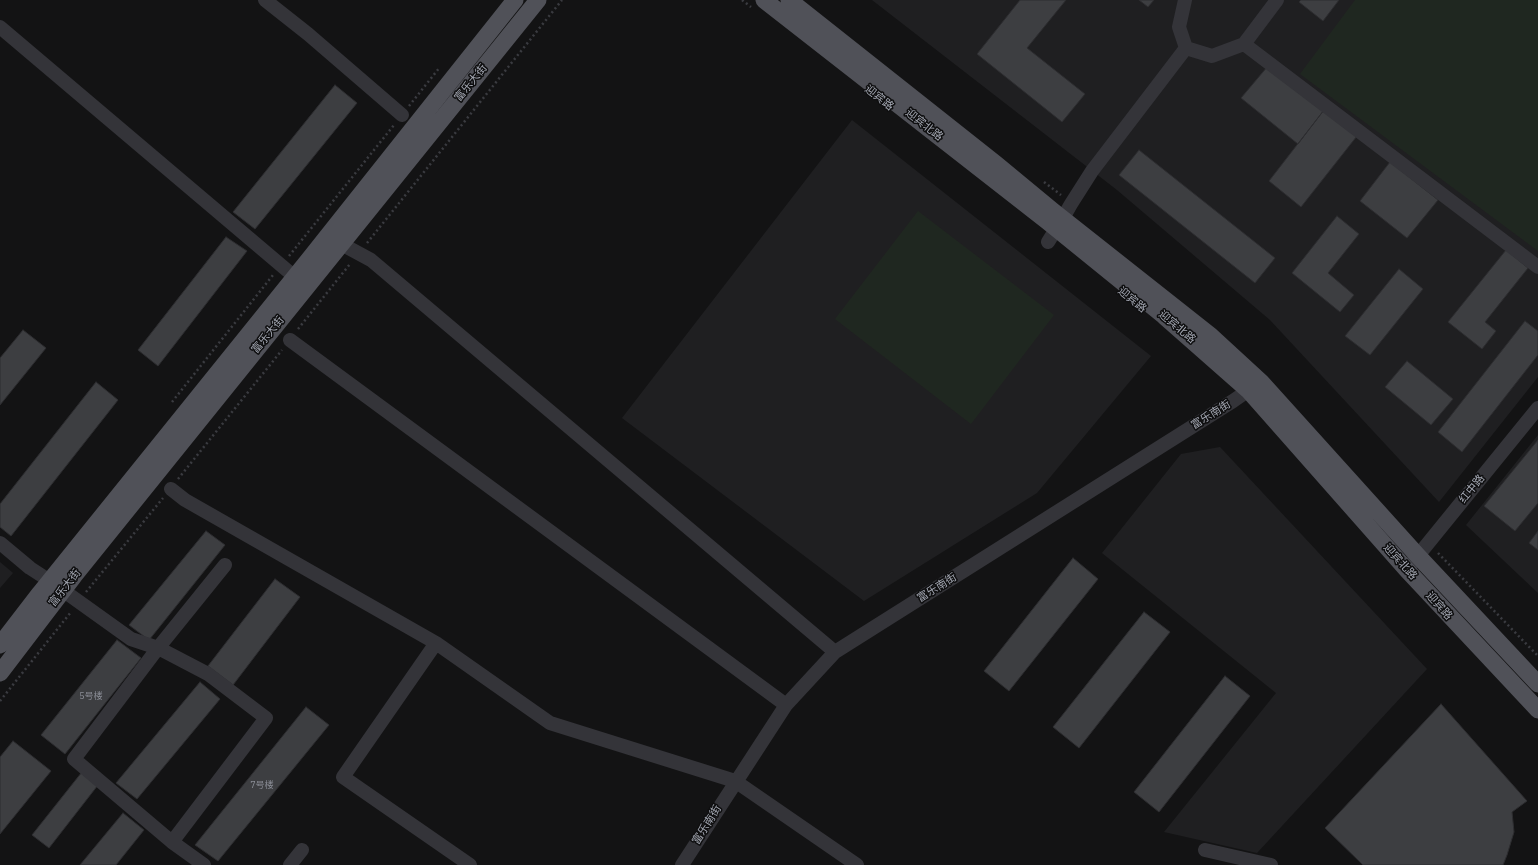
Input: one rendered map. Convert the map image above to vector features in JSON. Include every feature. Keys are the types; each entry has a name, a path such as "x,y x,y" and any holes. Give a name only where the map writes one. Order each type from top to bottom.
{"main road":[{"name":"富乐大街","path":"0,673 334,240 515,0"},
{"name":"富乐大街","path":"334,240 538,0"},
{"name":"迎宾北路","path":"789,0 996,164 1056,230"},
{"name":"迎宾北路","path":"759,5 1056,230 1211,336 1406,569 1538,710"},
{"name":"富乐大街","path":"0,645 50,581 301,282"},
{"name":"迎宾北路","path":"1254,386 1418,556 1538,684"}],"street":[{"path":"265,0 308,34 402,115"},
{"path":"1185,0 1179,27 1186,48"},
{"path":"1186,48 1212,56 1244,44 1277,0"},
{"path":"0,27 301,282"},
{"path":"1244,44 1538,267"},
{"path":"1056,230 1092,171 1186,48"},
{"path":"334,240 371,260 834,652"},
{"path":"290,340 786,704"},
{"name":"富乐南街","path":"682,865 786,704 834,652 1220,409 1254,386"},
{"name":"红中路","path":"1406,569 1538,408"},
{"path":"171,489 185,500 436,643 550,723 736,781 857,865"},
{"path":"0,543 30,568 131,639 158,648 208,674 266,718 172,842"},
{"path":"204,865 172,842 74,759 158,648 225,565"},
{"path":"436,643 343,777 470,865"},
{"path":"290,865 302,850"},
{"path":"1205,850 1272,865"}],"path":[{"path":"742,0 759,5"},
{"path":"168,408 441,67"}],"shaded area":[{"path":"872,0 1538,0 1538,377 1439,502 1270,320 1117,190"},
{"path":"1355,0 1538,0 1538,251 1300,74"},
{"path":"852,120 1151,356 1037,493 864,601 622,418"},
{"path":"918,211 1054,315 971,424 835,319"},
{"path":"1538,435 1538,593 1466,525"},
{"path":"1220,447 1427,669 1257,853 1164,832 1276,693 1102,553 1181,454"},
{"path":"0,562 13,573 0,588"}],"building":[{"path":"1020,0 1066,0 1027,48 1085,94 1062,122 977,54"},
{"path":"1139,0 1154,0 1148,7"},
{"path":"1301,0 1339,0 1323,21 1299,2"},
{"path":"1268,66 1324,110 1298,144 1241,98"},
{"path":"335,85 357,103 255,229 233,212"},
{"path":"1324,110 1357,136 1301,207 1269,181"},
{"path":"1139,150 1275,258 1255,283 1119,175"},
{"path":"1390,162 1438,200 1407,238 1360,201"},
{"path":"1337,216 1359,234 1328,273 1354,295 1340,312 1292,273"},
{"path":"226,237 247,251 158,366 138,350"},
{"path":"1506,250 1528,268 1485,322 1496,331 1482,349 1448,322"},
{"path":"1399,269 1423,289 1370,355 1345,336"},
{"path":"1525,321 1538,331 1538,355 1462,452 1438,432"},
{"path":"23,330 46,348 0,405 0,358"},
{"path":"1407,361 1453,399 1431,425 1385,387"},
{"path":"96,382 118,400 11,536 0,527 0,504"},
{"path":"1538,440 1538,503 1515,531 1484,506"},
{"path":"206,531 225,545 149,640 129,625"},
{"path":"1538,531 1538,550 1529,543"},
{"path":"1073,558 1098,579 1009,691 984,671"},
{"path":"275,579 300,597 233,685 208,666"},
{"path":"1144,612 1170,632 1079,748 1053,727"},
{"path":"117,640 141,658 65,754 41,735"},
{"path":"1225,676 1250,696 1159,812 1134,792"},
{"path":"200,682 220,699 137,799 116,783"},
{"path":"1441,704 1527,801 1512,812 1514,832 1503,865 1363,865 1325,828"},
{"path":"306,707 329,725 218,861 195,845"},
{"path":"13,741 51,771 0,834 0,757"},
{"path":"82,772 98,785 49,848 32,835"},
{"path":"123,813 144,830 116,865 80,865"}]}
